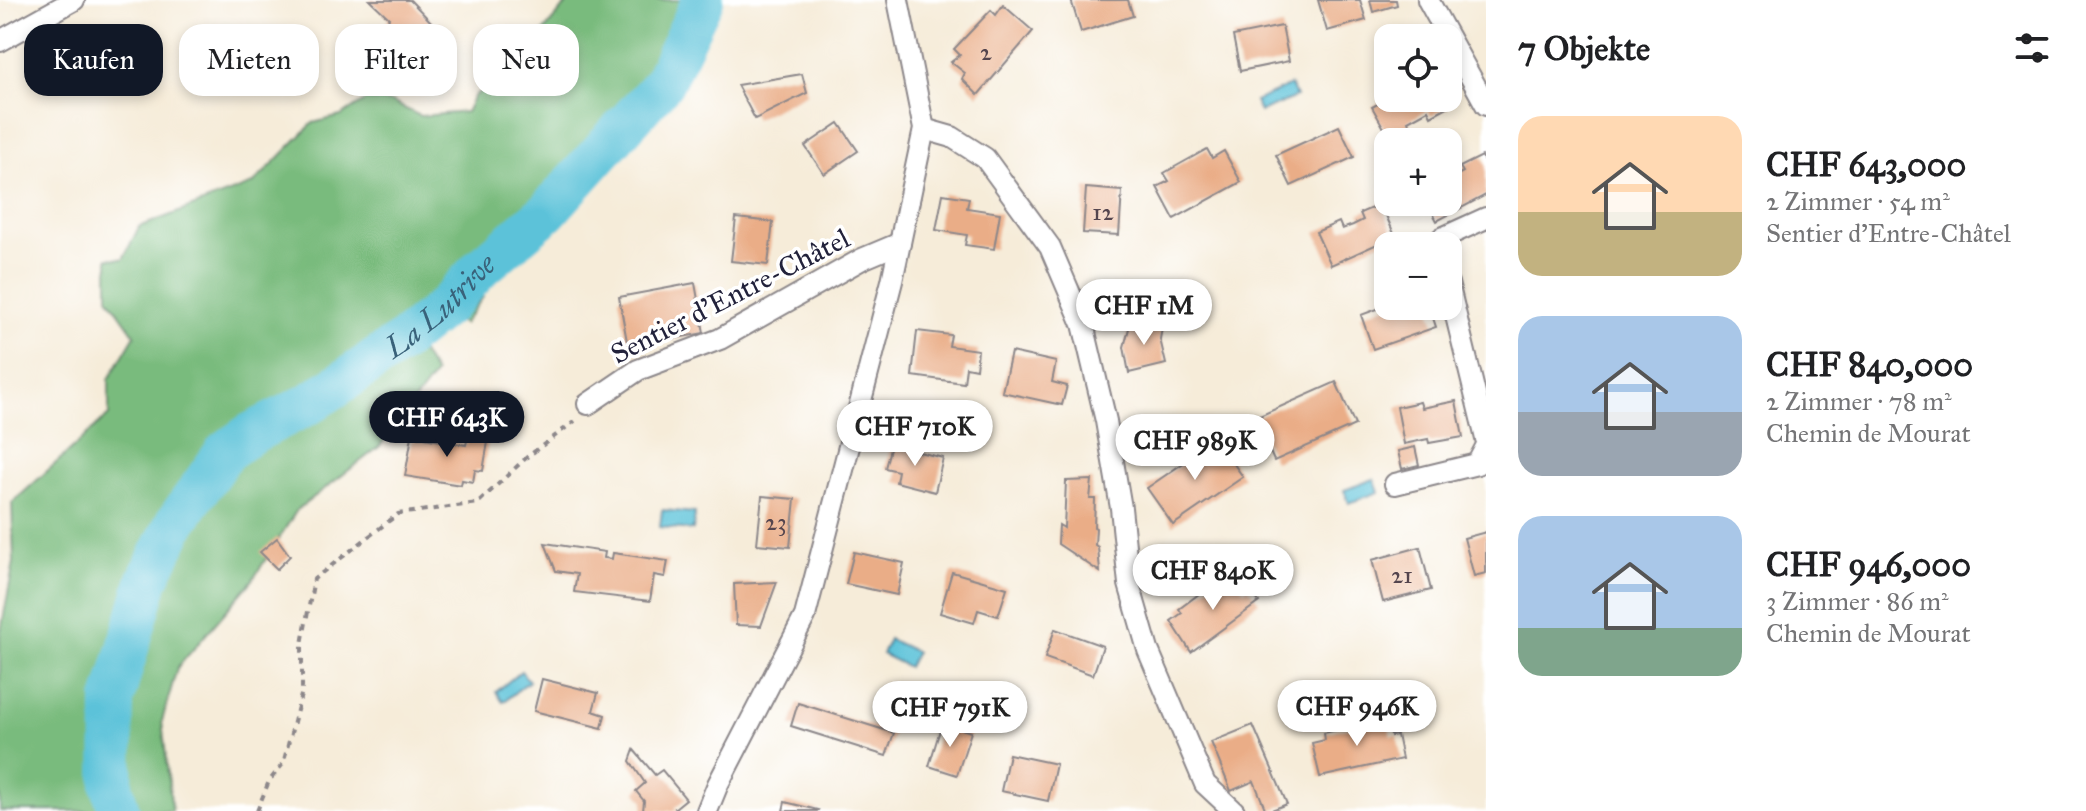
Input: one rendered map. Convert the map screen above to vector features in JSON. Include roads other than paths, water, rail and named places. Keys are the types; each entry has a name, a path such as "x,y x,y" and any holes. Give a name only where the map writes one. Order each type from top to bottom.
{"street":[{"path":"0,41 74,0"},
{"path":"707,811 805,616 900,243 924,129 898,0"},
{"path":"1428,0 1485,100"},
{"path":"924,129 952,137 985,158 1050,247 1083,324 1109,435 1129,584 1148,650 1205,784 1234,811"},
{"path":"1455,232 1486,218"},
{"name":"Sentier d'Entre-Châtel","path":"588,404 638,370 720,339 862,259 900,243"},
{"path":"1457,320 1486,439"},
{"path":"1395,484 1477,464 1486,447"}],"water":[{"path":"1291,85 1296,97 1260,112 1255,101"},
{"path":"1374,479 1379,492 1349,503 1344,490"},
{"path":"662,510 695,513 693,530 660,527"},
{"path":"889,639 916,652 908,667 882,654"},
{"path":"521,671 529,681 503,702 496,692"}],"waterway":[{"name":"La Lutrive","path":"119,811 112,786 113,700 148,579 176,522 225,452 250,434 311,403 400,343 446,306 481,268 547,212 663,83 703,0"}]}
